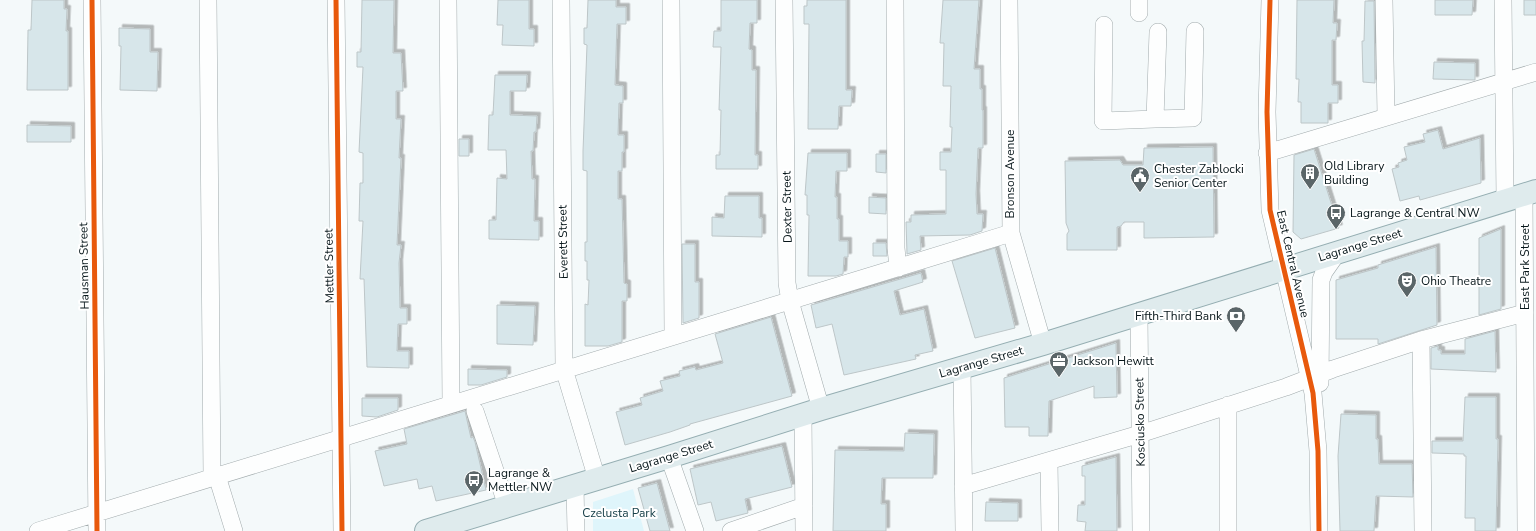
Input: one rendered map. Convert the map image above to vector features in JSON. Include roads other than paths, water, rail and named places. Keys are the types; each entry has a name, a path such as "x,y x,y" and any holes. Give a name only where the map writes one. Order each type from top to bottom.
{"main road":[{"name":"Lagrange Street","path":"426,531 812,412 1042,344 1522,195"}],"street":[{"name":"Hausman Street","path":"92,0 97,531"},
{"path":"208,0 214,477 234,531"},
{"name":"Mettler Street","path":"336,0 342,531"},
{"path":"448,0 451,404"},
{"name":"Everett Street","path":"561,0 564,369 597,479"},
{"path":"671,0 673,336"},
{"name":"Dexter Street","path":"784,0 787,283 812,412 804,506 804,531"},
{"path":"896,0 896,248 898,268"},
{"name":"Bronson Avenue","path":"1009,0 1011,233 1042,344"},
{"name":"East Central Avenue","path":"1270,0 1267,153 1270,210 1284,269 1315,376 1319,531"},
{"path":"1384,0 1386,116"},
{"name":"East Park Street","path":"1503,0 1504,83 1522,195 1530,310 1526,531"},
{"path":"1104,26 1103,121 1193,118 1195,30"},
{"path":"1155,120 1158,32"},
{"path":"1267,153 1386,116 1504,83 1536,72"},
{"path":"38,531 1011,233"},
{"path":"1315,376 1321,280 1324,272 1338,252"},
{"path":"963,486 1140,434 1421,340 1530,310"},
{"name":"Kosciusko Street","path":"1139,314 1141,531"},
{"path":"1421,340 1423,531"},
{"path":"962,367 964,531"},
{"path":"1228,405 1228,531"},
{"path":"475,411 507,506"},
{"path":"669,457 695,531"},
{"path":"1049,461 1050,531"},
{"path":"575,486 576,531"},
{"path":"732,531 804,506"}],"place":[{"name":"Old Library Building","path":"1310,190"},
{"name":"Chester Zablocki Senior Center","path":"1140,193"},
{"name":"Lagrange & Central NW","path":"1336,230"},
{"name":"Ohio Theatre","path":"1407,298"},
{"name":"Fifth-Third Bank","path":"1236,333"},
{"name":"Jackson Hewitt","path":"1059,378"},
{"name":"Lagrange & Mettler NW","path":"474,497"}],"park label":[{"name":"Czelusta Park","path":"619,513"}]}
